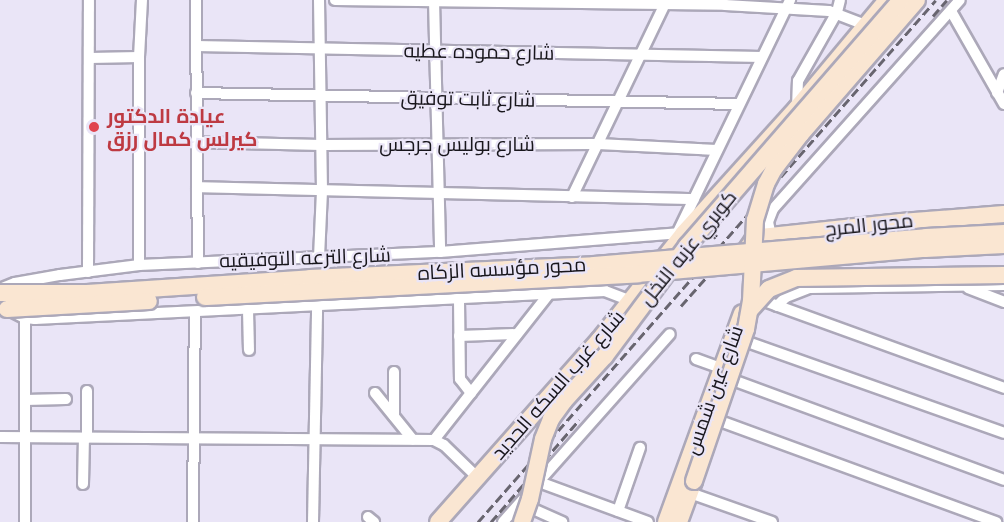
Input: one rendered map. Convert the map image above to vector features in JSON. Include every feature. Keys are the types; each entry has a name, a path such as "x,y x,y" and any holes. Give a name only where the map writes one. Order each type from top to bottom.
{"main road":[{"name":"شارع غرب السكه الحديد","path":"438,522 631,301 680,234 797,108 887,0"},
{"name":"كوبري عزبه النخل","path":"522,522 530,499 543,439 551,419 564,401 605,356 687,246 901,0"},
{"name":"كوبري عزبه النخل","path":"692,487 726,374 750,311 755,220 759,202 774,169 917,0"},
{"name":"محور المرج","path":"746,255 747,247 753,240 771,236 1004,214"},
{"name":"محور مؤسسه الزكاه","path":"0,291 87,293 310,278 594,265 926,237 1004,233"},
{"name":"محور مؤسسه الزكاه","path":"3,309 310,290 606,276 925,249 1004,245"},
{"name":"شارع عين شمس","path":"666,522 705,416 726,374 746,294 746,255"},
{"path":"750,311 769,289 796,278 1004,274"},
{"path":"679,522 692,487"}],"street":[{"path":"88,272 89,0"},
{"path":"139,265 139,57 142,0"},
{"path":"196,0 198,262"},
{"path":"319,0 321,145 319,257"},
{"path":"335,0 787,4 837,12 865,25"},
{"path":"797,108 798,81 837,12 840,0"},
{"path":"771,236 768,222 773,209 960,0"},
{"path":"434,1 434,99 440,252"},
{"path":"572,197 665,2"},
{"path":"680,234 694,199 787,4"},
{"path":"951,10 1004,104"},
{"name":"شارع حموده عطيه","path":"196,46 762,57"},
{"path":"90,58 139,57"},
{"path":"998,93 1004,74"},
{"name":"شارع ثابت توفيق","path":"196,93 739,104"},
{"name":"شارع بوليس جرجس","path":"196,142 321,145 598,144 717,150"},
{"path":"197,187 694,199"},
{"name":"شارع الترعه التوفيقيه","path":"0,291 15,283 139,265 440,252 680,234"},
{"path":"777,306 786,297 810,288 1004,285"},
{"path":"961,286 1004,302"},
{"path":"3,309 25,318 195,313 605,291 631,301"},
{"path":"746,294 1004,388"},
{"path":"434,440 548,295"},
{"path":"459,300 460,379 471,393"},
{"path":"313,522 317,307"},
{"path":"248,310 249,350"},
{"path":"193,522 195,313"},
{"path":"25,318 25,522"},
{"path":"459,336 517,334"},
{"path":"503,522 670,334"},
{"path":"734,338 1004,433"},
{"path":"696,359 726,374 1004,480"},
{"path":"394,372 394,416"},
{"path":"83,484 87,391"},
{"path":"375,393 413,440"},
{"path":"25,400 66,399"},
{"path":"705,416 996,522"},
{"path":"0,437 434,440 444,445 477,477"},
{"path":"618,511 640,448"},
{"path":"539,482 648,522"},
{"path":"692,487 772,522"},
{"path":"520,503 562,522"},
{"path":"531,522 535,510"}],"railway":[{"path":"478,522 936,0"},
{"path":"933,16 947,0"},
{"path":"681,306 711,272"},
{"path":"491,522 579,420"}],"place":[{"name":"عيادة الدكتور كيرلس كمال رزق","path":"94,127"}]}
